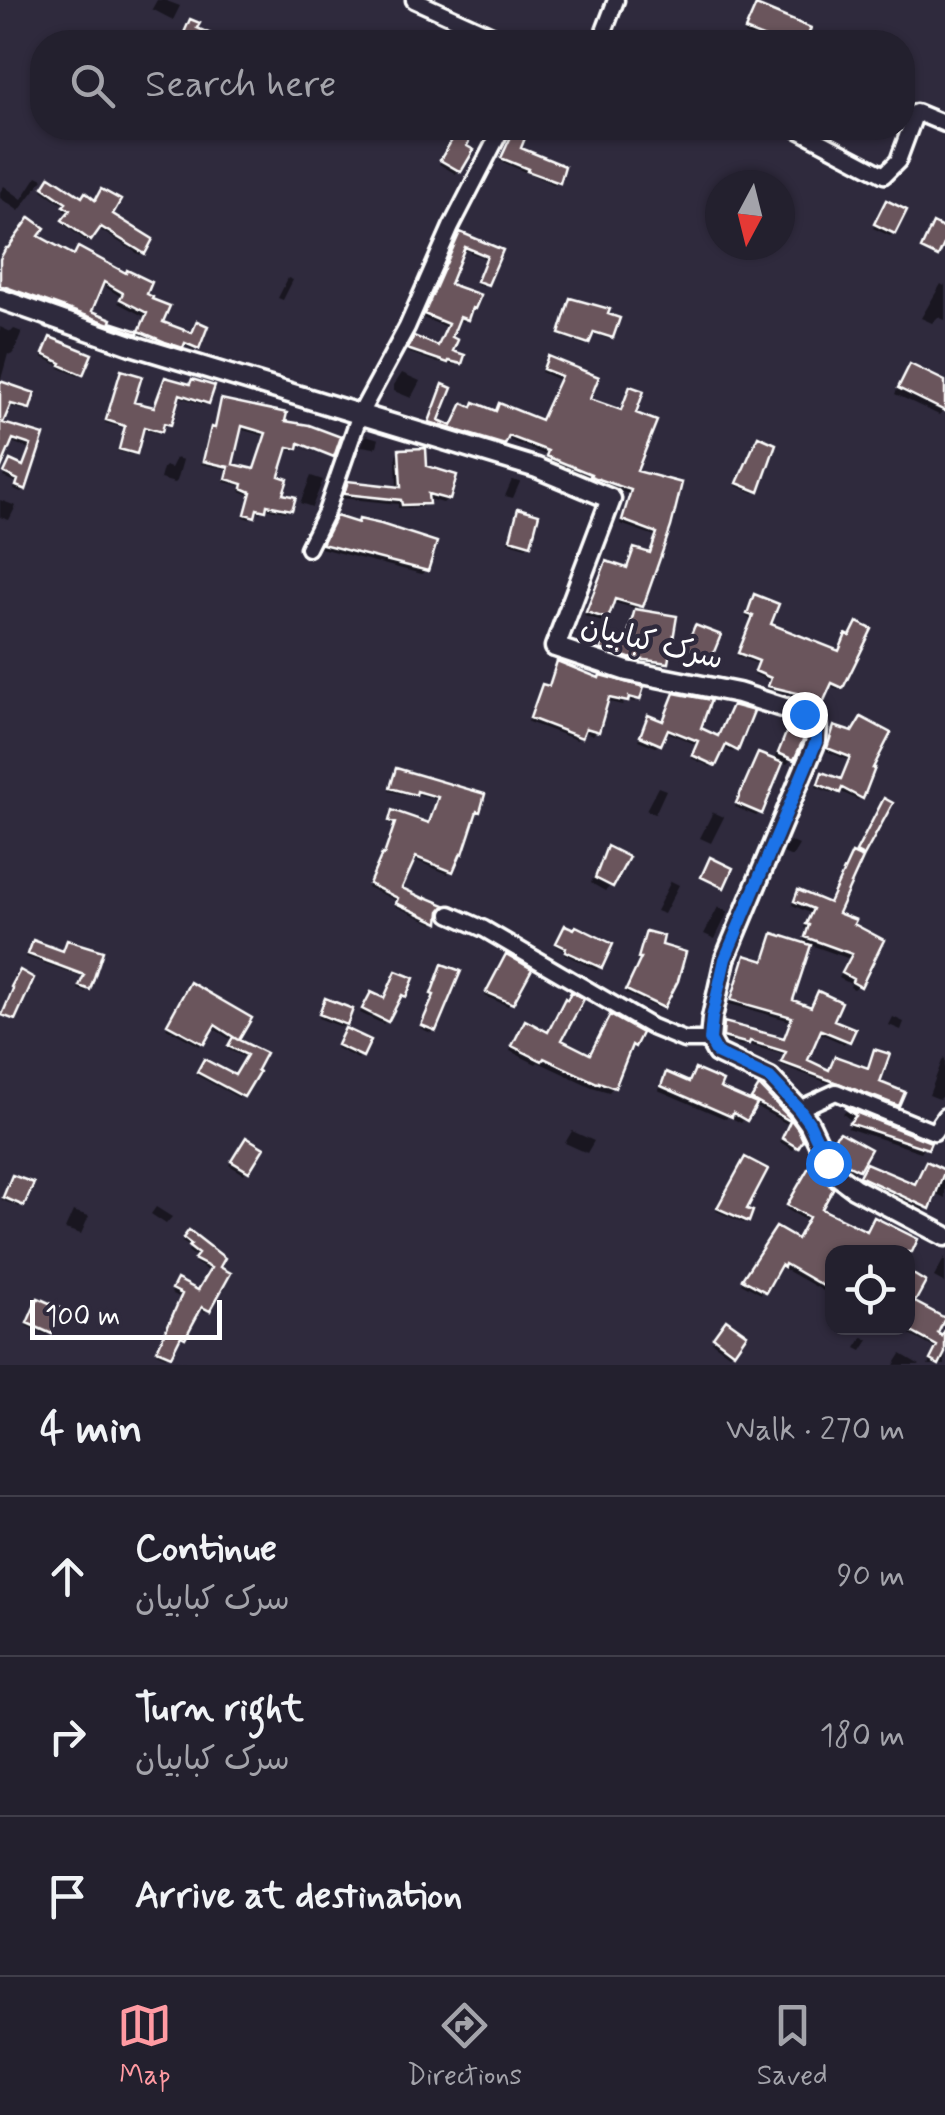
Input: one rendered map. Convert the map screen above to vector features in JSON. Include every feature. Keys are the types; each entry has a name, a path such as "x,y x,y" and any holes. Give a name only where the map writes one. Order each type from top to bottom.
{"street":[{"path":"414,0 481,30"},
{"path":"605,30 616,0"},
{"path":"915,115 945,124"},
{"path":"308,548 326,512 360,414 496,140"},
{"path":"818,140 884,175 898,161 906,140"},
{"name":"سرک کبابیان","path":"0,299 131,345 537,468 611,499 555,646 628,671 738,693 804,714 816,724 816,742 725,959 710,1040"},
{"path":"450,914 652,1027 684,1040 710,1040 717,1053 770,1078 809,1123 838,1176 945,1236"},
{"path":"799,1109 836,1092 934,1132 945,1116"}],"building":[{"path":"756,5 811,28 810,30 745,30"},
{"path":"190,19 200,23 197,28 202,30 185,30"},
{"path":"452,140 470,140 467,146 474,150 461,172 440,160"},
{"path":"509,140 524,140 521,148 565,166 560,183 501,158"},
{"path":"50,176 82,197 85,192 95,200 101,189 121,200 113,214 153,239 145,254 101,227 91,241 62,220 70,210 43,187"},
{"path":"886,200 907,210 895,234 874,224"},
{"path":"30,217 45,228 39,236 74,255 78,247 152,282 147,294 170,306 163,322 192,333 197,321 208,326 199,349 185,343 183,348 139,331 138,334 0,285 0,259","holes":["104,282 123,293 120,299 147,313 139,331 92,311"]},
{"path":"933,223 945,229 945,242 938,257 921,249"},
{"path":"460,232 503,250 488,285 477,281 487,256 465,247 450,284 481,295 468,320 460,317 452,337 458,340 453,351 465,355 462,364 407,349 414,336 438,346 448,324 424,314"},
{"path":"570,298 610,309 608,314 620,318 613,338 594,332 589,344 559,334"},
{"path":"50,337 92,354 83,375 43,354"},
{"path":"548,356 599,377 590,399 621,410 630,386 644,391 636,413 657,421 637,471 682,483 643,607 615,599 608,619 586,612 606,561 627,568 634,548 650,553 657,533 622,520 631,490 590,476 546,456 548,451 509,436 505,445 429,422 443,384 452,388 439,420 452,426 463,403 472,407 474,402 496,411 499,403 541,420 561,376 543,369"},
{"path":"910,364 945,381 945,411 898,388"},
{"path":"121,370 142,376 134,402 154,407 165,377 215,386 209,404 180,394 171,425 164,423 162,432 144,427 137,454 119,449 125,426 106,420"},
{"path":"0,381 35,393 30,409 11,404 3,423 44,435 26,490 16,486 18,480 4,473 10,460 23,466 31,445 13,439 0,470"},
{"path":"221,399 287,413 285,421 341,437 334,457 299,443 298,449 288,447 279,476 288,479 283,494 296,497 292,510 267,505 266,511 257,509 255,517 245,514 251,492 242,488 243,484 226,479 229,467 203,461 211,427 215,428","holes":["242,426 266,433 254,469 233,464"]},
{"path":"758,436 776,444 759,492 737,483"},
{"path":"426,448 427,466 457,475 450,500 428,494 429,504 402,505 401,500 344,494 348,481 401,487 399,449"},
{"path":"518,508 539,514 531,545 510,539"},
{"path":"336,516 358,523 359,519 381,524 437,542 428,571 322,544"},
{"path":"754,594 779,604 771,624 839,651 846,634 850,636 857,622 872,629 843,688 832,683 822,705 801,694 768,686 771,678 755,671 759,661 738,653 753,616 747,614"},
{"path":"635,609 677,616 669,663 629,658 601,649 605,634 626,640"},
{"path":"695,625 721,635 712,657 686,647"},
{"path":"557,661 599,678 600,675 644,687 640,700 609,698 599,732 586,728 582,738 530,718 542,684 549,686"},
{"path":"674,693 711,700 701,728 718,736 732,705 754,711 738,751 726,745 716,766 692,755 698,741 668,729 661,745 640,736 648,715 663,721"},
{"path":"861,717 891,733 863,799 842,788 840,793 818,784 822,772 841,779 850,757 827,748 834,726 852,732"},
{"path":"790,723 804,730 794,760 778,753"},
{"path":"758,753 783,763 762,814 736,803"},
{"path":"396,768 485,794 453,872 416,857 402,888 445,905 439,923 396,903 398,898 369,884 395,823 389,821 392,810 429,823 438,797 390,788"},
{"path":"884,798 893,803 864,856 856,852"},
{"path":"607,846 629,857 613,887 595,878"},
{"path":"852,853 863,858 838,913 856,920 854,924 884,940 861,987 842,973 852,954 805,937 813,909 794,901 798,890 829,903"},
{"path":"710,857 733,868 724,888 701,877"},
{"path":"565,925 574,929 576,926 613,944 602,968 556,943"},
{"path":"646,931 664,936 662,945 686,952 678,981 664,1008 626,990 641,958"},
{"path":"773,933 811,945 793,1000 811,1007 818,991 842,1002 834,1020 856,1029 850,1042 821,1030 808,1060 829,1070 835,1056 868,1068 874,1049 890,1054 880,1082 905,1092 899,1106 781,1062 786,1052 723,1037 724,1022 784,1038 792,1017 731,1000 745,955 764,961"},
{"path":"33,940 63,951 67,940 103,951 90,990 79,986 84,975 28,954"},
{"path":"506,954 532,969 513,1004 486,992"},
{"path":"442,964 461,971 436,1031 421,1025"},
{"path":"20,970 34,978 15,1020 2,1015"},
{"path":"396,971 414,978 388,1022 362,1009 371,992 384,998"},
{"path":"190,982 252,1018 239,1040 266,1053 244,1097 197,1072 204,1059 235,1075 247,1055 228,1046 233,1037 238,1040 215,1025 204,1044 167,1024"},
{"path":"571,992 584,999 562,1040 590,1054 610,1015 642,1033 635,1047 632,1045 615,1088 512,1046 525,1020 548,1032"},
{"path":"325,998 353,1009 347,1025 319,1014"},
{"path":"345,1028 371,1040 363,1057 337,1045"},
{"path":"695,1069 723,1081 720,1088 757,1104 747,1121 661,1086 666,1072 689,1082"},
{"path":"759,1086 798,1129 803,1140 798,1148 782,1138 790,1121 751,1099"},
{"path":"845,1108 931,1142 928,1149 849,1123 856,1116"},
{"path":"840,1132 871,1149 859,1170 843,1162 831,1141"},
{"path":"246,1137 264,1148 249,1172 231,1161"},
{"path":"745,1157 768,1169 747,1209 753,1211 749,1222 717,1208"},
{"path":"813,1160 833,1189 822,1209 867,1231 874,1217 918,1239 915,1246 825,1245 825,1287 785,1264 766,1292 742,1279 776,1227 797,1239 809,1217 787,1205"},
{"path":"926,1161 945,1170 930,1209 859,1176 866,1163 915,1184"},
{"path":"12,1175 34,1183 24,1206 3,1197"},
{"path":"189,1230 225,1258 220,1267 231,1273 210,1311 202,1307 171,1356 157,1350 182,1294 172,1289 177,1279 198,1290 211,1268 194,1259 198,1254 183,1238"},
{"path":"915,1275 926,1282 915,1302"},
{"path":"38,1298 63,1309 52,1334 27,1323"},
{"path":"915,1302 945,1318 938,1333 942,1336 945,1330 945,1353 939,1365 930,1360 937,1346 915,1334"},
{"path":"726,1319 747,1334 734,1353 713,1337"}],"route":[{"path":"804,714 816,724 816,742 725,959 710,1040 717,1053 770,1078 809,1123 828,1163"}]}
